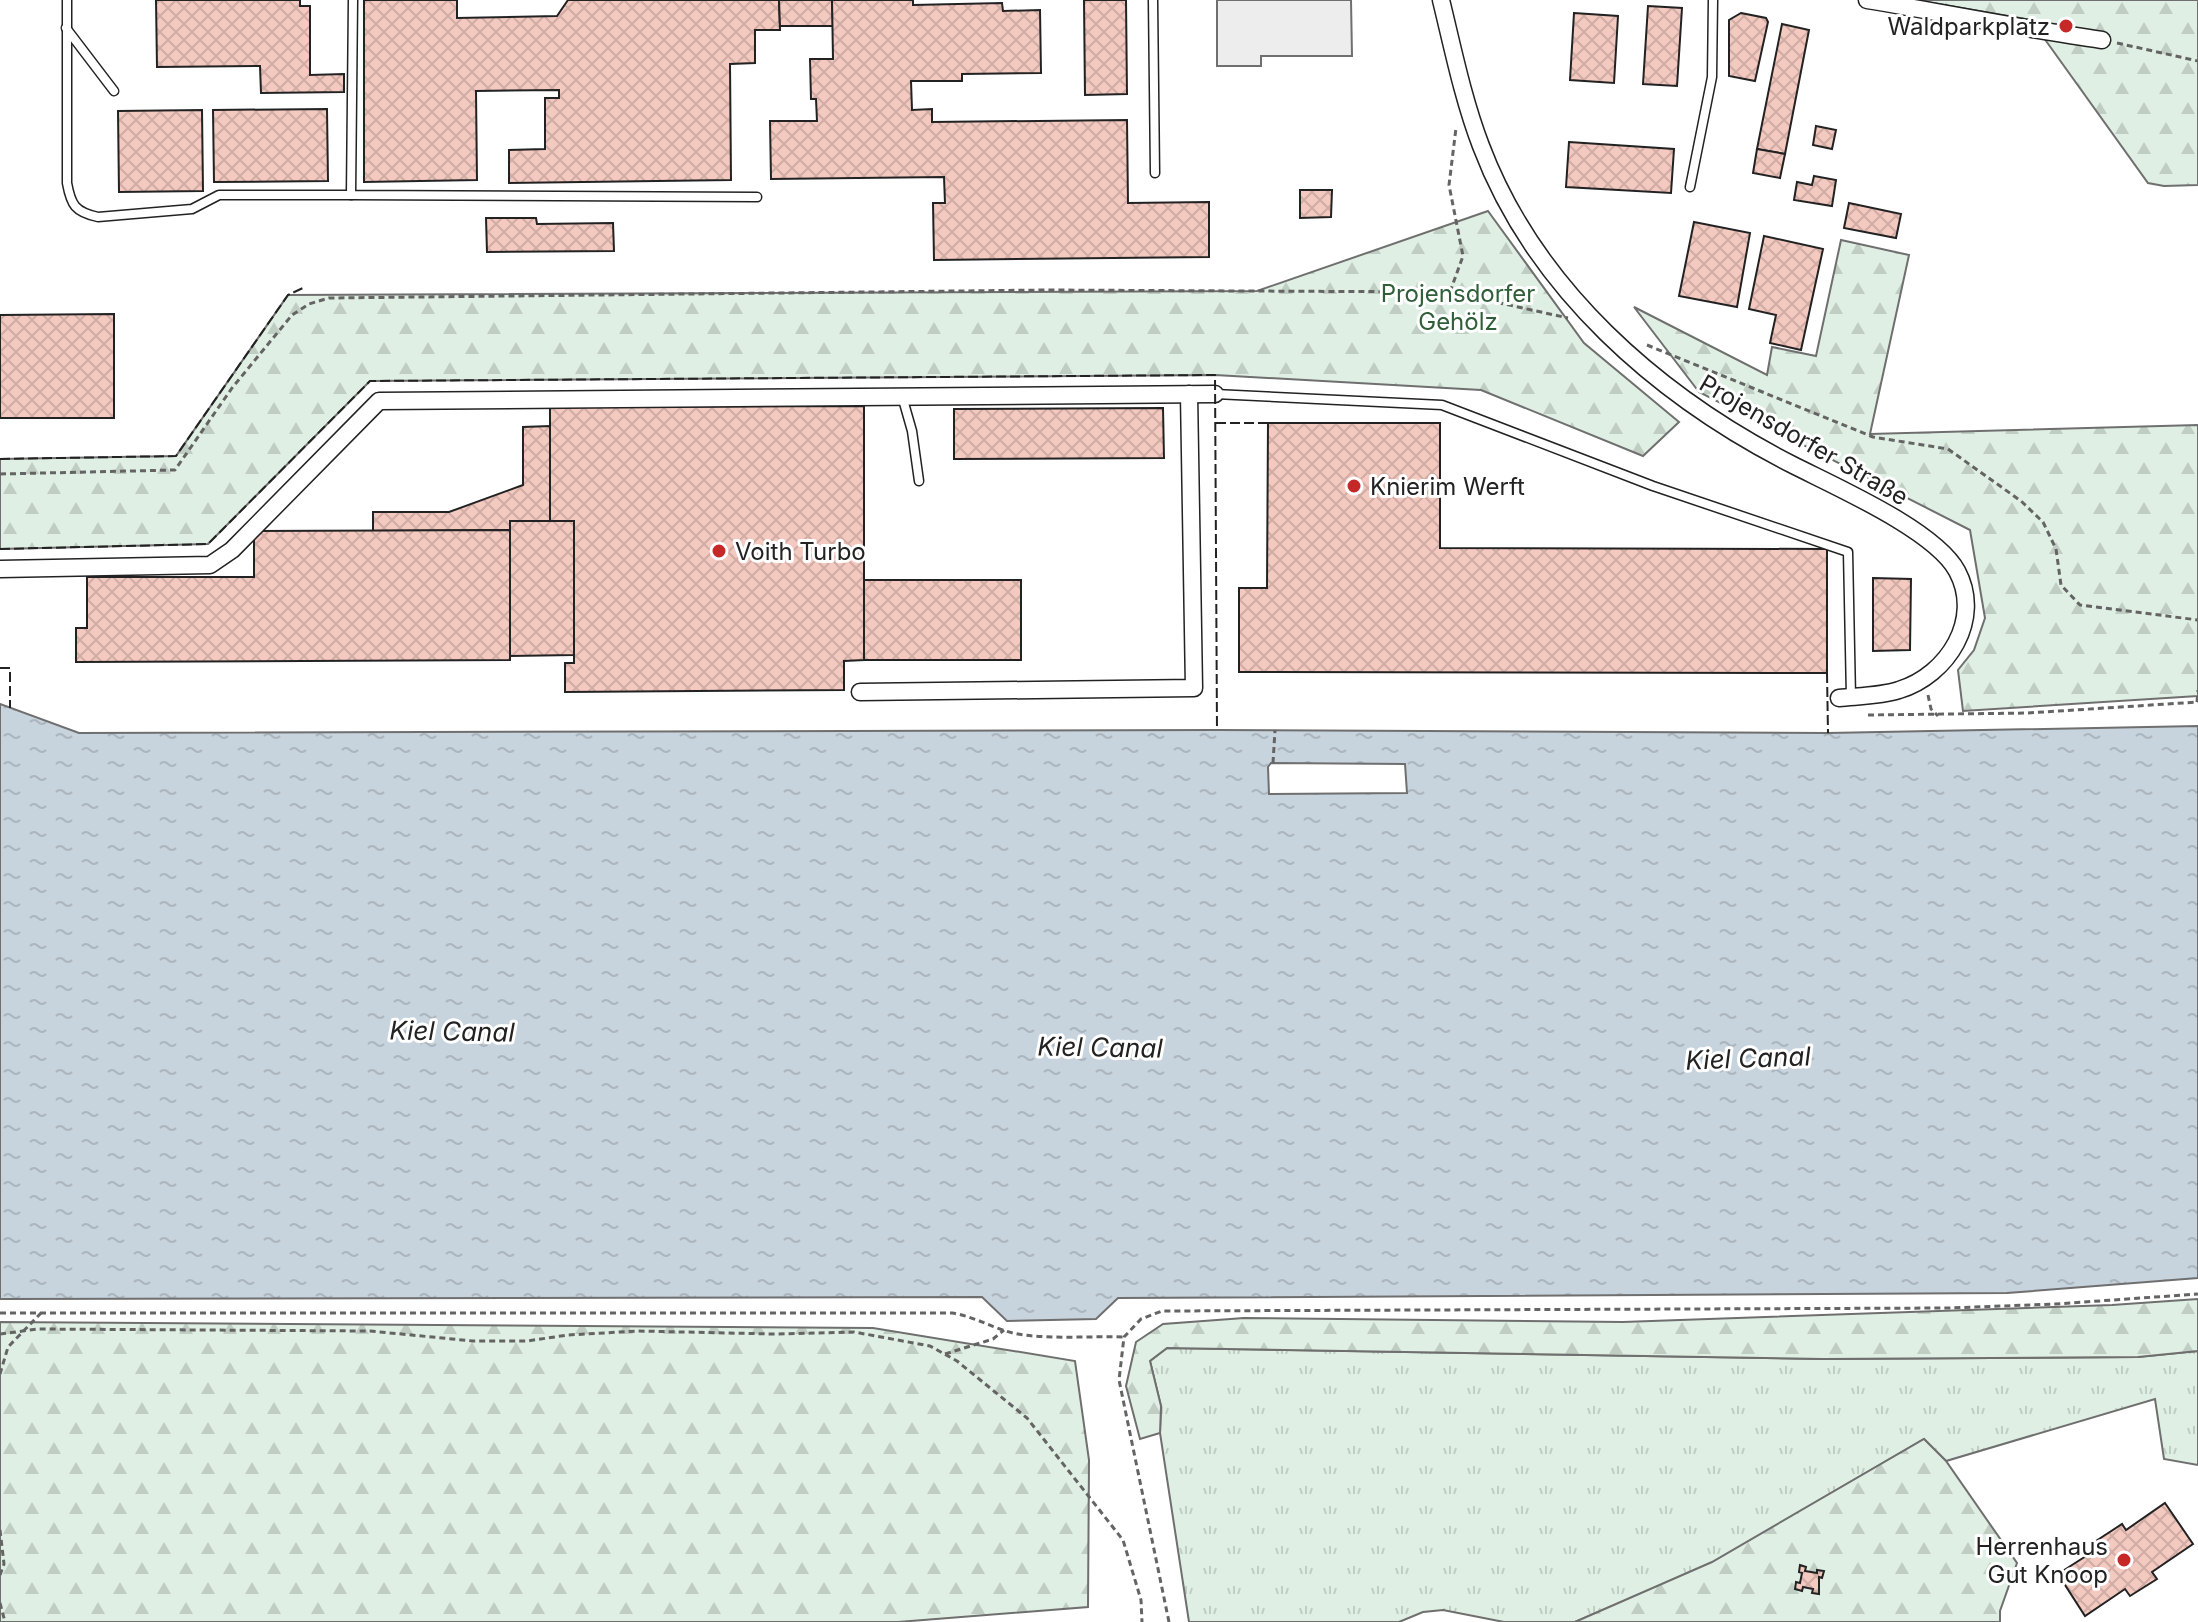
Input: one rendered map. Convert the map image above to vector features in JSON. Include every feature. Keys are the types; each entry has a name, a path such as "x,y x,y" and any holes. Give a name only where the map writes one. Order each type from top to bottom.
{"street":[{"name":"Projensdorfer Straße","path":"1441,0 1461,84 1482,147 1497,180 1534,245 1598,325 1641,367 1689,404 1772,454 1862,500 1919,534 1951,560 1963,584 1966,607 1957,643 1949,656 1924,678 1890,692 1839,698"},
{"path":"1867,0 2102,40"},
{"path":"860,692 1194,688 1189,394"},
{"path":"0,569 210,565 232,550 379,401 1215,394"}],"lane":[{"path":"67,0 67,183 69,197 83,214 98,217 192,209 219,195 757,197"},
{"path":"351,195 353,0"},
{"path":"1153,0 1155,173"},
{"path":"1690,187 1712,77 1713,0"},
{"path":"66,27 114,91"},
{"path":"1215,394 1442,405 1653,486 1848,552 1839,698"},
{"path":"902,396 912,431 919,481"}],"path":[{"path":"2102,40 2198,61"},
{"path":"1450,292 1463,256 1449,185 1456,128"},
{"path":"0,474 175,470 232,388 292,315 309,304 329,298 1048,290 1450,292 1569,318"},
{"path":"1642,343 1873,437 1948,449 2021,501 2043,522 2056,549 2061,585 2080,605 2198,620"},
{"path":"1924,678 1928,702 1938,716"},
{"path":"1868,715 2028,713 2198,702 2198,690"},
{"path":"1273,763 1275,730"},
{"path":"1169,1622 1119,1380 1124,1337 1141,1319 1162,1311 1950,1308 2198,1294"},
{"path":"0,1313 952,1313 971,1316 1024,1335 1124,1337"},
{"path":"0,1374 8,1347 41,1313"},
{"path":"0,1334 38,1329 370,1331 473,1341 527,1341 638,1331 854,1332 930,1346 957,1361 1027,1418 1123,1540 1141,1600 1142,1622"},
{"path":"945,1354 993,1339 1004,1330"},
{"path":"0,1530 4,1564 0,1575"},
{"path":"0,1603 5,1622"}],"green space":[{"path":"1915,0 2198,0 2198,185 2148,183 2031,20"},
{"name":"Projensdorfer Gehölz","path":"1488,211 1584,343 1679,422 1643,456 1481,390 1215,375 370,381 208,544 0,549 0,459 176,456 288,295 1257,291"},
{"path":"1841,240 1909,255 1870,434 2198,425 2198,696 1963,711 1958,670 1974,650 1985,618 1970,530 1699,392 1634,307 1767,375 1772,347 1816,356"},
{"path":"2198,1299 2198,1351 2138,1357 1823,1359 1167,1348 1150,1361 1161,1406 1160,1433 1140,1439 1126,1386 1136,1342 1163,1324 1244,1318 1623,1322 2112,1305"},
{"path":"0,1322 873,1328 1075,1361 1089,1460 1088,1607 898,1622 0,1622"},
{"path":"1167,1348 1823,1359 2138,1357 2198,1351 2198,1465 2164,1459 2155,1399 1946,1461 1924,1439 1712,1563 1575,1622 1504,1622 1443,1610 1423,1612 1399,1622 1189,1622 1160,1433 1161,1406 1150,1361"},
{"path":"1924,1439 1946,1461 2017,1563 2000,1611 2000,1622 1575,1622 1712,1562"}],"shaded area":[{"path":"1217,0 1351,0 1352,56 1261,56 1261,66 1217,66"}],"water":[{"name":"Kiel Canal","path":"0,704 79,733 1217,730 1828,733 2198,726 2198,1278 2007,1293 1118,1298 1096,1319 1007,1321 982,1297 0,1299"}],"pier":[{"path":"1271,763 1405,764 1407,793 1269,794 1268,767"}],"building":[{"path":"156,0 300,0 300,6 310,6 310,75 344,74 344,92 261,93 260,66 157,67"},
{"path":"364,0 457,0 457,18 557,16 568,0 779,0 780,30 755,30 755,63 730,64 731,180 509,183 509,150 545,149 545,98 559,98 559,90 476,91 477,180 364,182"},
{"path":"779,0 832,0 833,26 780,26"},
{"path":"832,0 913,0 913,5 1002,3 1003,11 1040,10 1041,73 962,74 962,81 911,81 912,110 932,109 932,122 1127,120 1128,203 1209,202 1209,257 934,260 933,203 945,203 944,177 771,179 770,121 817,121 816,99 811,99 810,59 833,59"},
{"path":"1084,0 1126,0 1127,94 1085,95"},
{"path":"1648,6 1682,8 1677,86 1643,84"},
{"path":"1574,13 1618,16 1614,83 1570,80"},
{"path":"1741,13 1766,18 1768,22 1755,81 1729,76 1729,20"},
{"path":"1782,24 1809,30 1785,154 1757,149"},
{"path":"327,109 328,181 214,182 213,110"},
{"path":"202,110 203,191 119,192 118,111"},
{"path":"1816,126 1836,130 1832,149 1813,145"},
{"path":"1569,142 1674,149 1671,193 1566,187"},
{"path":"1757,149 1785,154 1780,178 1753,173"},
{"path":"1814,176 1836,180 1832,206 1794,200 1797,182 1812,185"},
{"path":"1300,190 1332,190 1331,217 1300,218"},
{"path":"1849,203 1901,214 1896,238 1844,228"},
{"path":"486,218 536,218 537,224 613,223 614,251 487,252"},
{"path":"1694,222 1750,233 1737,307 1679,296"},
{"path":"1764,236 1823,249 1801,350 1770,343 1776,315 1749,309"},
{"path":"114,314 114,418 0,418 0,315"},
{"name":"Voith Turbo","path":"864,406 864,660 844,661 844,690 565,692 565,663 574,663 574,521 550,521 550,407"},
{"path":"1163,408 1164,458 954,459 954,409"},
{"name":"Knierim Werft","path":"1268,423 1440,423 1440,548 1827,549 1827,673 1239,672 1239,588 1267,588"},
{"path":"550,426 550,521 510,521 510,530 373,531 373,512 449,512 523,485 523,427"},
{"path":"510,521 574,521 574,655 510,656"},
{"path":"510,530 510,660 76,662 76,628 87,628 87,577 254,577 254,531"},
{"path":"1873,578 1911,579 1910,650 1873,651"},
{"name":"Voith Turbo","path":"864,580 1021,580 1021,660 864,660"},
{"name":"Herrenhaus Gut Knoop","path":"2165,1503 2193,1544 2152,1572 2157,1579 2130,1596 2125,1589 2085,1616 2058,1574 2097,1549 2093,1543 2122,1524 2126,1530"},
{"path":"1800,1565 1806,1567 1805,1571 1824,1571 1822,1578 1819,1577 1819,1594 1812,1593 1813,1589 1795,1589 1796,1582 1800,1583"}],"fence":[{"path":"0,459 176,456 288,295 305,287"},
{"path":"0,549 208,544 370,381 1215,375 1217,730"},
{"path":"1216,423 1268,423"},
{"path":"0,668 10,668 10,708"},
{"path":"1827,673 1828,733"}],"place":[{"name":"Waldparkplatz","path":"2066,26"},
{"name":"Knierim Werft","path":"1354,486"},
{"name":"Voith Turbo","path":"719,551"},
{"name":"Herrenhaus Gut Knoop","path":"2124,1560"}]}
